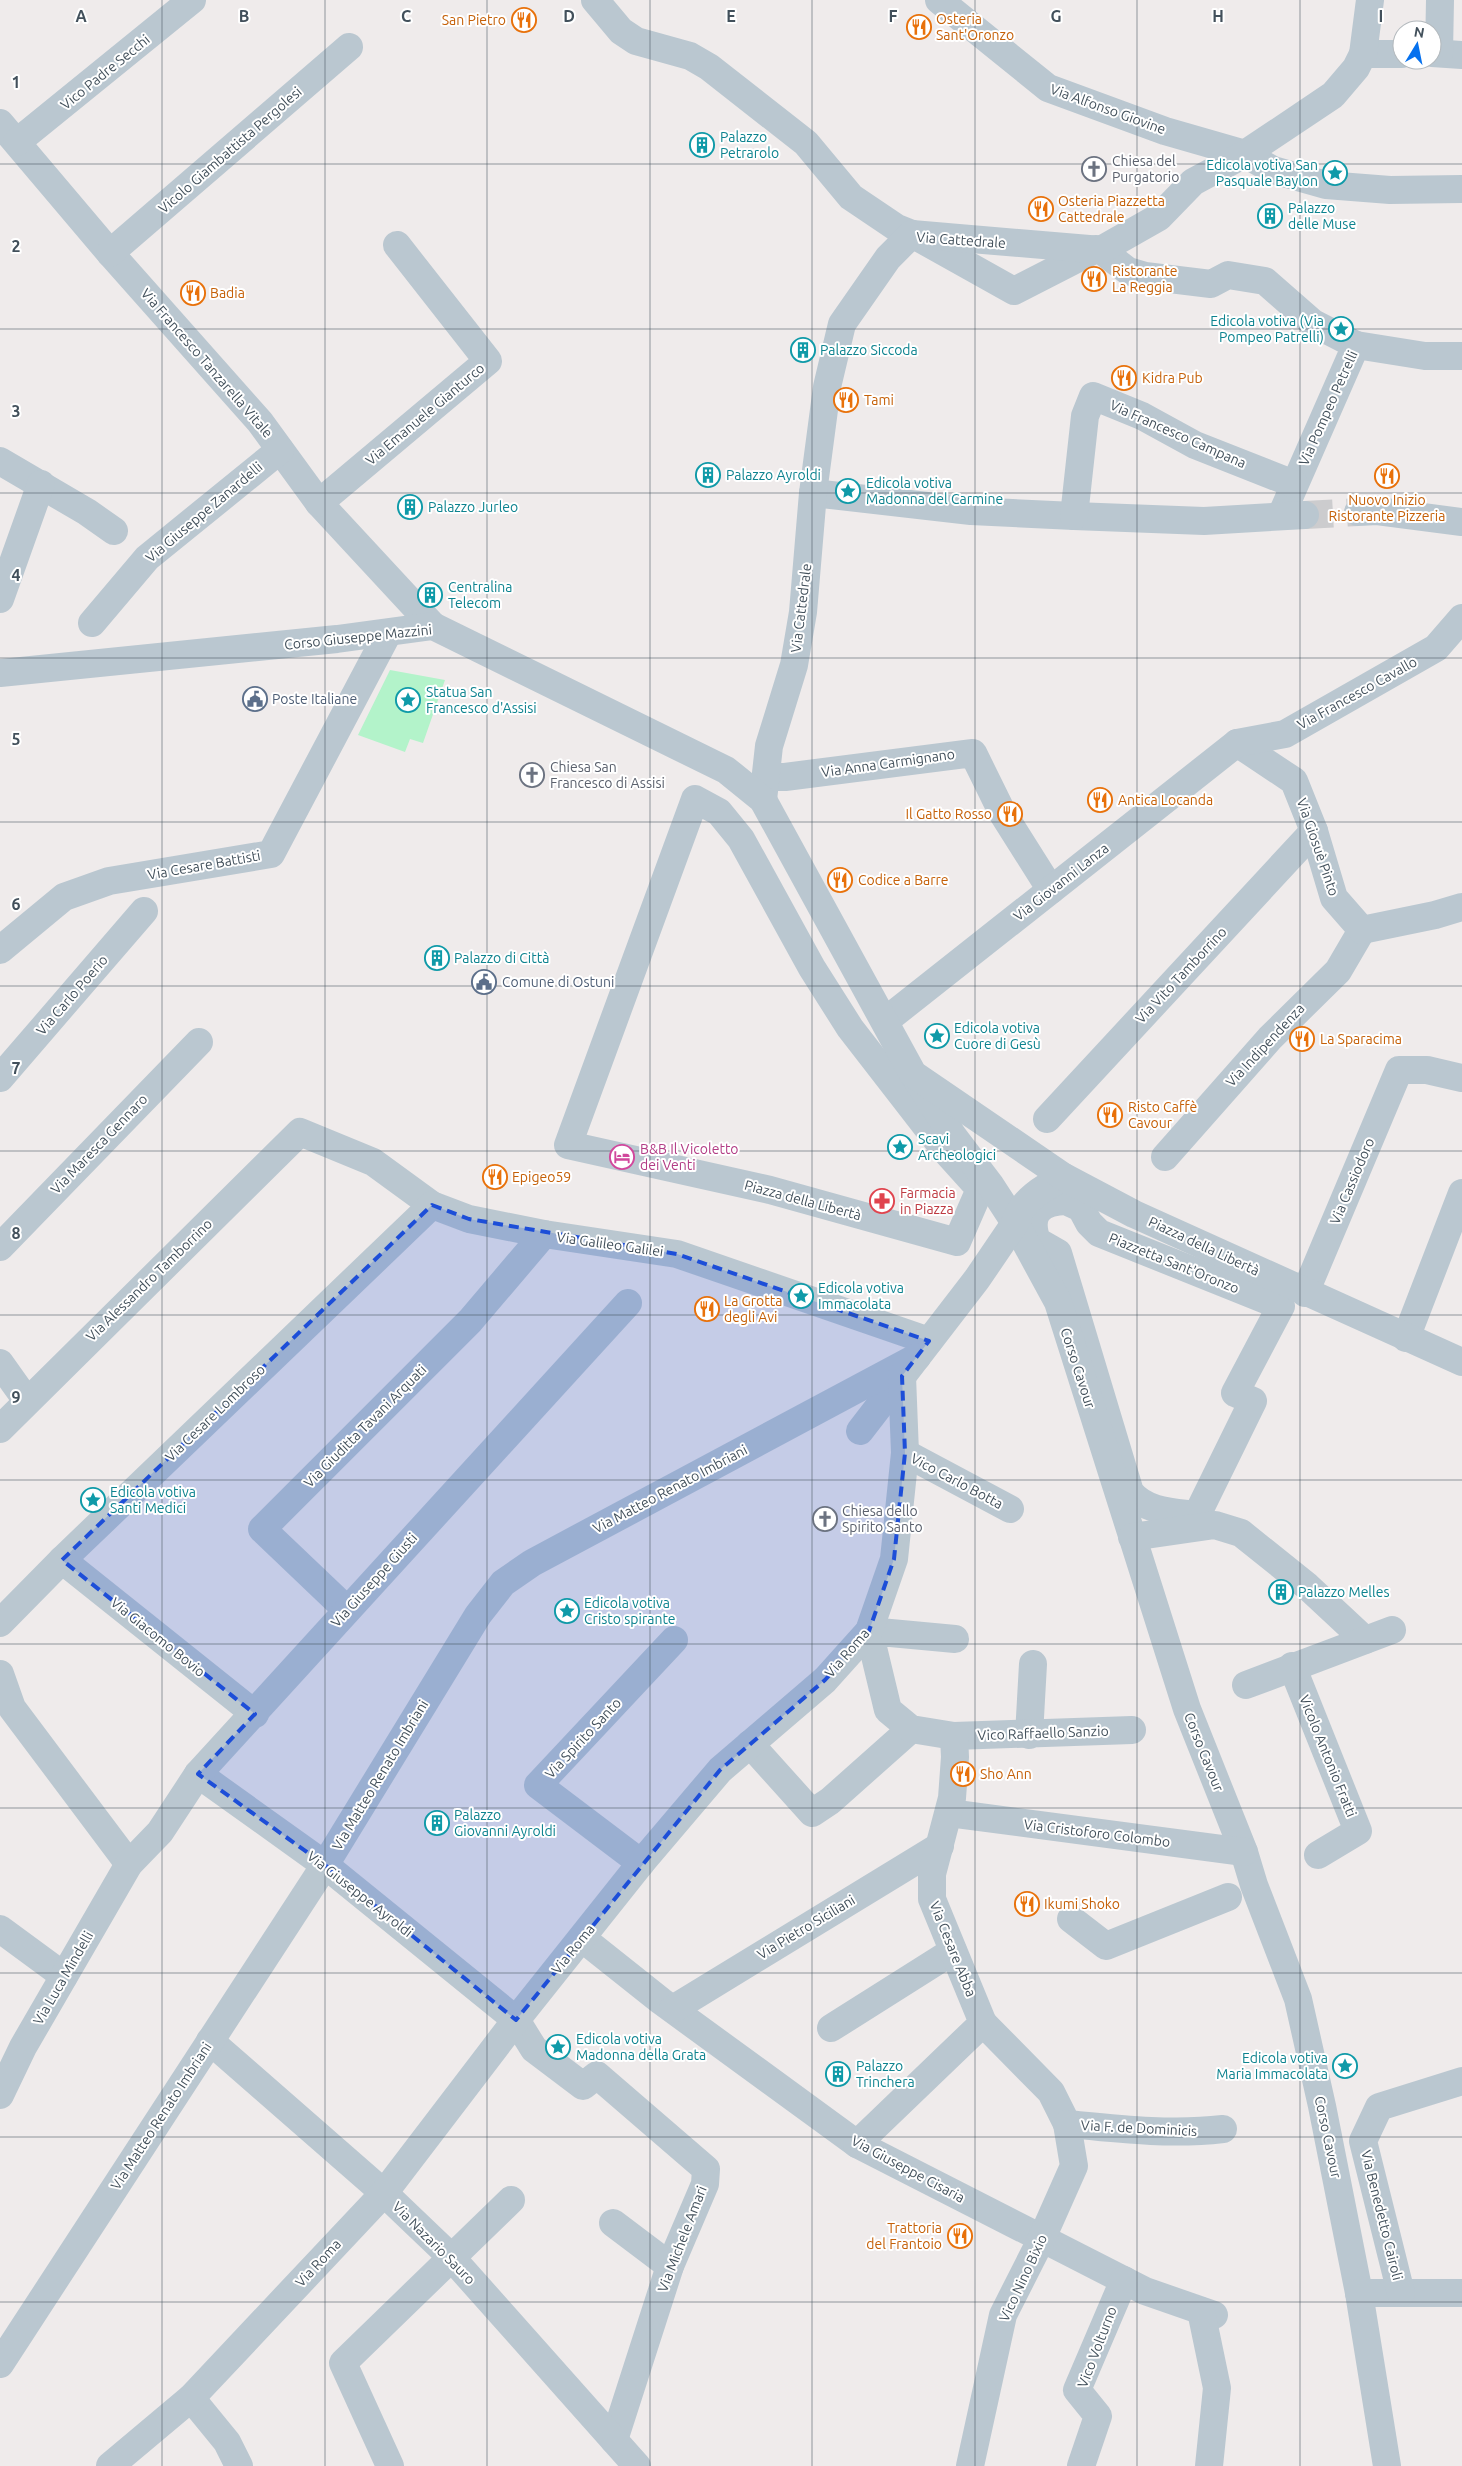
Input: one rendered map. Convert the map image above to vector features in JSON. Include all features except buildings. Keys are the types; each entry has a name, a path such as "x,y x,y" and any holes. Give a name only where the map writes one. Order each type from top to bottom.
{"street":[{"name":"Vico Padre Secchi","path":"8,133 192,0"},
{"path":"595,0 621,31 636,41 690,56 709,67 806,143 851,197 897,228 912,234 1014,291 1159,218 1192,182 1245,154 1333,95 1356,68 1363,54 1370,0"},
{"name":"Via Alfonso Giovine","path":"939,0 1048,88 1165,131 1245,154 1273,170 1326,185 1390,190 1462,189"},
{"path":"1440,0 1444,54"},
{"name":"Vicolo Giambattista Pergolesi","path":"110,253 349,47"},
{"path":"1363,54 1392,54"},
{"name":"Via Francesco Tanzarella Vitale","path":"8,133 110,253 260,422 319,503 433,626"},
{"name":"Via Cattedrale","path":"764,789 769,746 794,665 803,612 813,493 827,387 842,324 888,258 912,234 1098,250"},
{"name":"Via Emanuele Gianturco","path":"319,503 488,361 397,245"},
{"name":"Via Pompeo Petrelli","path":"1074,516 1204,521 1293,516 1294,484 1356,345 1313,323 1265,281 1228,275 1211,284 1145,276 1128,271 1098,250"},
{"path":"1356,345 1425,356 1462,356"},
{"name":"Via Francesco Campana","path":"1074,516 1085,416 1093,396 1142,416 1195,445 1294,484"},
{"name":"Via Giuseppe Zanardelli","path":"92,623 147,558 280,450"},
{"path":"0,461 41,484 114,531"},
{"path":"0,599 41,484"},
{"path":"813,493 971,511 1074,516"},
{"path":"1358,512 1376,511 1462,522"},
{"name":"Via Francesco Cavallo","path":"1238,743 1285,734 1436,648 1462,618"},
{"name":"Corso Giuseppe Mazzini","path":"0,673 388,633 433,626 764,789"},
{"name":"Via Cesare Battisti","path":"0,950 64,897 108,881 271,854 388,633"},
{"name":"Via Giosuè Pinto","path":"1238,743 1294,781 1314,831 1334,898 1362,930"},
{"name":"Via Giovanni Lanza","path":"885,1021 1238,743"},
{"name":"Via Anna Carmignano","path":"764,789 785,777 973,753 1003,814 1051,890"},
{"name":"Piazza della Libertà","path":"764,789 914,1074 1064,1177 1134,1214 1305,1293 1462,1362"},
{"name":"Piazza della Libertà","path":"695,799 719,812 741,839 812,968 850,1028 943,1148 980,1189 957,1242 770,1190 568,1145 695,799"},
{"name":"Via Vito Tamborrino","path":"1047,1119 1314,831"},
{"path":"1362,930 1435,915 1462,907"},
{"name":"Via Carlo Poerio","path":"0,1078 144,911"},
{"name":"Via Indipendenza","path":"1165,1157 1275,1032 1338,971 1362,930"},
{"name":"Via Maresca Gennaro","path":"0,1247 199,1042"},
{"name":"Via Cassiodoro","path":"1305,1293 1399,1070 1427,1070 1462,1078"},
{"name":"Corso Cavour","path":"914,1074 953,1136 991,1186 1015,1223 1058,1302 1187,1708 1244,1852 1254,1885 1298,1999 1322,2106 1359,2293 1388,2466"},
{"name":"Via Galileo Galilei","path":"300,1132 373,1162 432,1205 469,1219 544,1234 678,1254 916,1358"},
{"name":"Via Alessandro Tamborrino","path":"0,1429 26,1401 300,1132"},
{"path":"860,1431 976,1279 1015,1223 1016,1217 1036,1192 1064,1177"},
{"path":"1406,1338 1462,1193"},
{"name":"Piazzetta Sant'Oronzo","path":"1054,1202 1066,1202 1081,1208 1089,1223 1099,1233 1281,1306 1235,1393 1253,1401 1197,1515 1154,1508 1138,1503 1130,1492 1058,1253 1037,1241 1033,1228 1033,1216 1041,1208 1054,1202"},
{"name":"Via Cesare Lombroso","path":"0,1623 62,1560 432,1205"},
{"name":"Via Giuditta Tavani Arquati","path":"347,1610 262,1529 470,1321 544,1234"},
{"name":"Via Giuseppe Giusti","path":"129,1864 160,1832 198,1774 628,1303"},
{"name":"Via Roma","path":"110,2466 191,2398 384,2193 516,2020 583,1939 641,1863 720,1770 824,1680 869,1631 894,1559 916,1358"},
{"name":"Via Matteo Renato Imbriani","path":"0,2364 326,1865 478,1615 503,1583 532,1563 916,1358"},
{"path":"0,1363 26,1401"},
{"name":"Vico Carlo Botta","path":"905,1453 1010,1509"},
{"path":"1132,1537 1215,1525 1241,1533 1307,1586 1365,1640"},
{"name":"Via Giacomo Bovio","path":"62,1560 254,1714"},
{"path":"1246,1685 1292,1666 1392,1630"},
{"path":"954,1736 911,1729 888,1710 869,1631 955,1639"},
{"name":"Via Spirito Santo","path":"641,1863 538,1786 674,1640"},
{"path":"1029,1735 1033,1664"},
{"name":"Vicolo Antonio Fratti","path":"1292,1666 1358,1831 1318,1855"},
{"path":"0,1674 12,1708 129,1864"},
{"path":"750,1744 812,1813 830,1801 911,1729"},
{"name":"Vico Raffaello Sanzio","path":"954,1736 1029,1735 1132,1730"},
{"name":"Via Cesare Abba","path":"954,1736 955,1757 949,1814 932,1874 932,1899 983,2023"},
{"name":"Via Giuseppe Ayroldi","path":"198,1774 326,1865 516,2020"},
{"name":"Via Cristoforo Colombo","path":"949,1814 1244,1852"},
{"name":"Via Pietro Siciliani","path":"673,2009 940,1846"},
{"name":"Via Luca Mindelli","path":"0,2095 23,2047 129,1864"},
{"path":"1071,1920 1106,1946 1228,1897"},
{"path":"0,1929 64,1976"},
{"name":"Via Giuseppe Cisaria","path":"583,1939 673,2009 857,2144 1145,2291 1208,2313 1217,2388 1209,2466"},
{"path":"831,2028 953,1950"},
{"name":"Via Michele Amari","path":"516,2020 534,2049 583,2086 597,2075 706,2169 705,2184 670,2266 614,2440"},
{"path":"857,2144 983,2023"},
{"name":"Via F. de Dominicis","path":"983,2023 1051,2092 1067,2124 1150,2131 1196,2132 1223,2130"},
{"name":"Via Nazario Sauro","path":"210,2041 384,2193 451,2257 637,2466"},
{"name":"Via Benedetto Cairoli","path":"1401,2293 1363,2141 1379,2107 1462,2081"},
{"name":"Vico Nino Bixio","path":"970,2466 1003,2314 1042,2238 1074,2166 1067,2124"},
{"path":"390,2466 343,2363 511,2200"},
{"path":"613,2223 670,2266"},
{"name":"Vico Volturno","path":"1081,2466 1098,2416 1077,2390 1124,2280"},
{"path":"1359,2293 1462,2293"},
{"path":"191,2398 227,2442 239,2466"}],"highlighted area":[{"path":"432,1205 469,1219 677,1254 929,1341 902,1376 905,1453 894,1559 869,1631 825,1680 720,1770 516,2020 325,1865 198,1774 255,1714 62,1560"}],"green space":[{"path":"390,670 445,680 423,743 410,739 405,752 358,735"}],"tunnel":[{"path":"1305,515 1358,512"}],"place":[{"name":"San Pietro","path":"524,20"},
{"name":"Osteria Sant'Oronzo","path":"919,27"},
{"name":"Palazzo Petrarolo","path":"702,145"},
{"name":"Chiesa del Purgatorio","path":"1094,169"},
{"name":"Edicola votiva San Pasquale Baylon","path":"1335,173"},
{"name":"Osteria Piazzetta Cattedrale","path":"1041,209"},
{"name":"Palazzo delle Muse","path":"1270,216"},
{"name":"Ristorante La Reggia","path":"1094,279"},
{"name":"Badia","path":"193,293"},
{"name":"Edicola votiva (Via Pompeo Patrelli)","path":"1341,329"},
{"name":"Palazzo Siccoda","path":"803,350"},
{"name":"Kidra Pub","path":"1124,378"},
{"name":"Tami","path":"846,400"},
{"name":"Palazzo Ayroldi","path":"708,475"},
{"name":"Nuovo Inizio Ristorante Pizzeria","path":"1387,476"},
{"name":"Edicola votiva Madonna del Carmine","path":"848,491"},
{"name":"Palazzo Jurleo","path":"410,507"},
{"name":"Centralina Telecom","path":"430,595"},
{"name":"Poste Italiane","path":"255,699"},
{"name":"Statua San Francesco d'Assisi","path":"408,700"},
{"name":"Chiesa San Francesco di Assisi","path":"532,775"},
{"name":"Antica Locanda","path":"1100,800"},
{"name":"Il Gatto Rosso","path":"1010,814"},
{"name":"Codice a Barre","path":"840,880"},
{"name":"Palazzo di Città","path":"437,958"},
{"name":"Comune di Ostuni","path":"484,982"},
{"name":"Edicola votiva Cuore di Gesù","path":"937,1036"},
{"name":"La Sparacima","path":"1302,1039"},
{"name":"Risto Caffè Cavour","path":"1110,1115"},
{"name":"Scavi Archeologici","path":"900,1147"},
{"name":"B&B Il Vicoletto dei Venti","path":"622,1157"},
{"name":"Epigeo59","path":"495,1177"},
{"name":"Farmacia in Piazza","path":"882,1201"},
{"name":"Edicola votiva Immacolata","path":"801,1296"},
{"name":"La Grotta degli Avi","path":"707,1309"},
{"name":"Edicola votiva Santi Medici","path":"93,1500"},
{"name":"Chiesa dello Spirito Santo","path":"825,1519"},
{"name":"Palazzo Melles","path":"1281,1592"},
{"name":"Edicola votiva Cristo spirante","path":"567,1611"},
{"name":"Sho Ann","path":"963,1774"},
{"name":"Palazzo Giovanni Ayroldi","path":"437,1823"},
{"name":"Ikumi Shoko","path":"1027,1904"},
{"name":"Edicola votiva Madonna della Grata","path":"558,2047"},
{"name":"Edicola votiva Maria Immacolata","path":"1345,2066"},
{"name":"Palazzo Trinchera","path":"838,2074"},
{"name":"Trattoria del Frantoio","path":"960,2236"}]}
